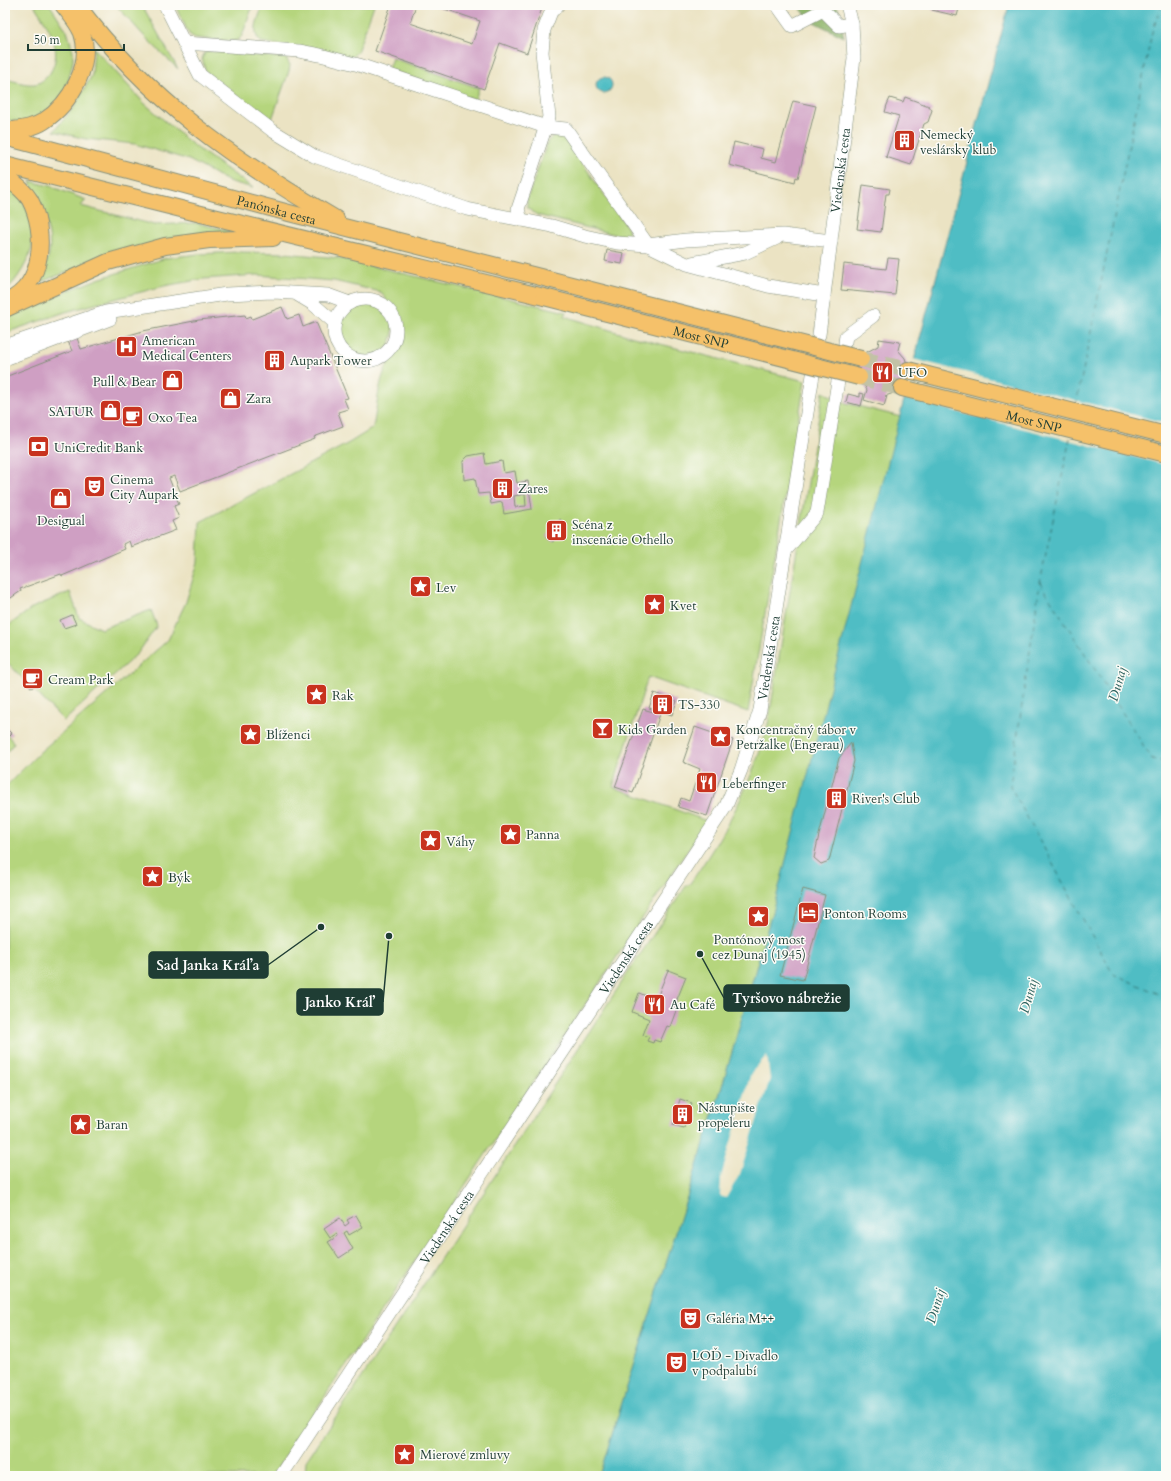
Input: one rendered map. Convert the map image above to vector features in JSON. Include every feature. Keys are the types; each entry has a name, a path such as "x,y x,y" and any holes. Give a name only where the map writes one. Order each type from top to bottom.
{"main road":[{"path":"5,131 26,128 44,121 65,100 78,80 84,60 83,39 79,27 63,5"},
{"path":"77,5 132,71 183,118 273,182 352,229"},
{"name":"Panónska cesta","path":"5,137 548,280"},
{"name":"Panónska cesta","path":"5,165 544,297"},
{"path":"5,177 20,188 30,200 40,234 38,260 32,278 19,294 5,302"},
{"path":"5,309 108,262 165,246 225,239 306,239"},
{"name":"Most SNP","path":"548,280 862,358"},
{"name":"Most SNP","path":"544,297 859,377"},
{"name":"Most SNP","path":"908,370 1166,435"},
{"name":"Most SNP","path":"902,388 1166,454"}],"street":[{"path":"166,5 200,75 273,131 314,156 467,209 552,226 591,238 617,243 648,245 686,240 783,235 831,241"},
{"path":"521,220 518,209 549,117 542,52 543,37 551,12 558,5"},
{"path":"777,5 792,26 823,10 839,26 852,24"},
{"name":"Viedenská cesta","path":"819,336 853,64 854,46 852,24 847,5"},
{"path":"184,43 299,51 359,65 546,127 566,129 648,245 687,264 768,286 824,295"},
{"path":"687,264 746,253 783,235"},
{"path":"5,346 106,312 227,294 274,292 328,295 350,303"},
{"path":"297,294 313,304 335,323"},
{"path":"362,299 374,300 389,310 396,327 394,339 388,350 380,357 371,360 352,358 342,351 336,341 335,323 343,308 350,303 362,299"},
{"path":"5,359 103,323 141,306"},
{"path":"845,342 846,336 873,316"},
{"name":"Viedenská cesta","path":"281,1476 726,806 741,770 760,710 813,375"},
{"path":"786,550 816,513 838,381"}],"green space":[{"path":"34,5 50,5 67,31 73,51 73,61 67,87 63,95 41,117 23,122 5,120 5,79 20,83 35,84 43,80 50,73 54,64 56,55 55,46 49,29"},
{"path":"116,5 142,5 178,69 144,36"},
{"path":"175,5 253,5 242,36 238,40 232,41 195,38 189,34"},
{"path":"263,5 374,5 357,52 352,57 261,42 256,34 256,25"},
{"path":"797,5 837,5 844,37 812,21"},
{"path":"94,48 144,103 193,145 253,188 228,181 189,160 135,144 86,139 54,131 75,106 92,75"},
{"path":"208,51 286,58 290,65 289,71 272,119 265,118 206,72 202,59 204,54"},
{"path":"392,58 479,88 475,100 388,69"},
{"path":"553,136 564,137 627,227 629,231 625,237 537,215 527,208 527,199 548,141"},
{"path":"30,181 50,186 86,200 81,206 154,225 196,223 234,232 90,264 37,283 47,261 50,240 45,220"},
{"path":"5,184 18,195 28,211 33,229 33,238 32,246 25,264 14,282 5,291 5,260 8,249 5,236"},
{"path":"239,252 284,253 338,258 566,312 564,316 633,337 805,381 748,712 648,677 613,787 707,821 272,1476 5,1476 5,787 40,752 168,640 186,602 198,562 200,522 349,443 373,428 378,393 383,375 398,340 399,327 394,313 381,292 334,281 258,275 203,279 164,286 65,312 5,333 5,315 98,279 166,258 199,254"},
{"path":"365,302 376,304 385,310 391,319 393,330 391,341 385,350 376,356 365,358 354,356 345,350 339,341 337,330 339,319 345,310 354,304"},
{"path":"823,392 846,403 901,417 777,895 725,1077 599,1476 305,1476 306,1461 402,1318 638,957 686,886 689,885 702,866 725,828 746,788 762,746 768,724"},
{"path":"70,592 79,618 101,629 151,610 157,626 138,653 64,721 5,660 5,628 34,607"},
{"path":"5,732 14,743 5,754"}],"water":[{"name":"Dunaj","path":"1009,5 1166,5 1166,1476 599,1476 725,1077 777,895 916,353"},
{"path":"604,77 610,79 612,85 610,91 604,93 598,91 596,85 598,79"}],"pier":[{"path":"913,359 1166,423 1166,465 903,398"},
{"path":"767,1055 770,1079 740,1174 726,1198 720,1196 721,1177 751,1073"}],"building":[{"path":"391,5 416,5 410,23 472,44 480,21 433,5 543,5 527,53 500,43 484,89 375,51"},
{"path":"933,5 960,5 957,16 932,10"},
{"name":"Nemecký veslársky klub","path":"905,97 929,106 932,110 928,122 924,124 911,165 886,157 899,116 885,112 887,105 890,98 903,102"},
{"path":"793,101 816,106 798,178 796,177 795,182 729,165 734,142 763,149 761,158 776,162"},
{"path":"863,185 890,189 889,194 886,194 881,232 857,229"},
{"path":"607,250 624,253 622,264 605,261"},
{"path":"888,258 899,259 895,295 841,290 844,264 886,269"},
{"path":"282,307 287,319 299,315 303,327 316,322 348,398 344,399 348,409 338,412 343,426 314,437 315,439 180,491 174,476 169,478 179,504 174,506 179,518 172,521 176,530 131,547 129,541 123,544 125,549 62,576 61,574 20,589 21,591 5,602 5,377 72,351 68,341 77,338 81,349 143,331 199,320 245,315 246,318 251,316 252,319"},
{"name":"UFO","path":"879,339 900,342 898,350 905,358 908,377 897,392 885,396 887,396 884,406 864,400 867,390 858,373 859,363 865,353 878,346"},
{"path":"860,393 864,394 861,406 846,402 848,394 860,397"},
{"name":"Zares","path":"484,453 486,464 502,461 504,473 515,471 517,483 528,481 532,509 504,514 502,502 491,504 489,493 478,494 475,478 464,480 463,461 468,456","holes":["525,494 526,506 515,507 514,496"]},
{"name":"Scéna z inscenácie Othello","path":"560,519 567,525 553,542 546,537"},
{"path":"72,615 76,624 64,628 60,620"},
{"name":"Cream Park","path":"34,670 42,678 32,688 24,681"},
{"name":"TS-330","path":"654,693 677,701 672,715 649,708"},
{"path":"643,709 660,714 633,793 615,787"},
{"path":"5,727 12,734 10,736 5,730"},
{"name":"Leberfinger","path":"695,727 733,740 707,816 678,807 681,798 689,801 700,769 683,762"},
{"name":"River's Club","path":"851,743 854,761 829,861 821,864 814,858 819,835 839,758"},
{"path":"803,889 825,895 803,980 780,975"},
{"name":"Au Café","path":"668,970 686,977 674,1007 677,1008 670,1027 667,1026 660,1042 654,1040 653,1043 647,1041 649,1037 643,1035 649,1019 632,1012 639,993 656,1000"},
{"name":"Nástupište propeleru","path":"680,1099 692,1103 684,1128 673,1125"},
{"path":"356,1215 363,1227 349,1235 347,1231 344,1233 353,1249 339,1258 328,1242 338,1236 337,1233 330,1238 324,1229 340,1218 345,1226 349,1223 347,1220"}],"ferry route":[{"path":"1076,405 1152,32 1162,5"},
{"path":"1070,438 1040,583 1010,786 1113,974 1166,997"},
{"path":"1040,583 1152,759 1166,762"}],"tunnel":[{"path":"861,359 908,370"},
{"path":"859,377 902,388"}],"place":[{"name":"Nemecký veslársky klub","path":"905,141"},
{"name":"American Medical Centers","path":"127,347"},
{"name":"Aupark Tower","path":"274,360"},
{"name":"UFO","path":"883,372"},
{"name":"Pull & Bear","path":"172,381"},
{"name":"Zara","path":"231,398"},
{"name":"SATUR","path":"110,411"},
{"name":"Oxo Tea","path":"133,417"},
{"name":"UniCredit Bank","path":"39,447"},
{"name":"Cinema City Aupark","path":"95,486"},
{"name":"Zares","path":"503,488"},
{"name":"Desigual","path":"61,498"},
{"name":"Scéna z inscenácie Othello","path":"557,531"},
{"name":"Lev","path":"421,587"},
{"name":"Kvet","path":"654,605"},
{"name":"Cream Park","path":"33,679"},
{"name":"Rak","path":"316,695"},
{"name":"TS-330","path":"663,704"},
{"name":"Kids Garden","path":"603,729"},
{"name":"Blíženci","path":"250,734"},
{"name":"Koncentračný tábor v Petržalke (Engerau)","path":"720,736"},
{"name":"Leberfinger","path":"707,783"},
{"name":"River's Club","path":"837,798"},
{"name":"Panna","path":"510,834"},
{"name":"Váhy","path":"431,841"},
{"name":"Býk","path":"153,877"},
{"name":"Ponton Rooms","path":"809,913"},
{"name":"Pontónový most cez Dunaj (1945)","path":"759,917"},
{"name":"Sad Janka Kráľa","path":"321,927"},
{"name":"Janko Kráľ","path":"389,936"},
{"name":"Tyršovo nábrežie","path":"700,954"},
{"name":"Au Café","path":"655,1004"},
{"name":"Nástupište propeleru","path":"682,1114"},
{"name":"Baran","path":"81,1124"},
{"name":"Galéria M++","path":"691,1318"},
{"name":"LOĎ - Divadlo v podpalubí","path":"676,1362"},
{"name":"Mierové zmluvy","path":"405,1454"}]}
